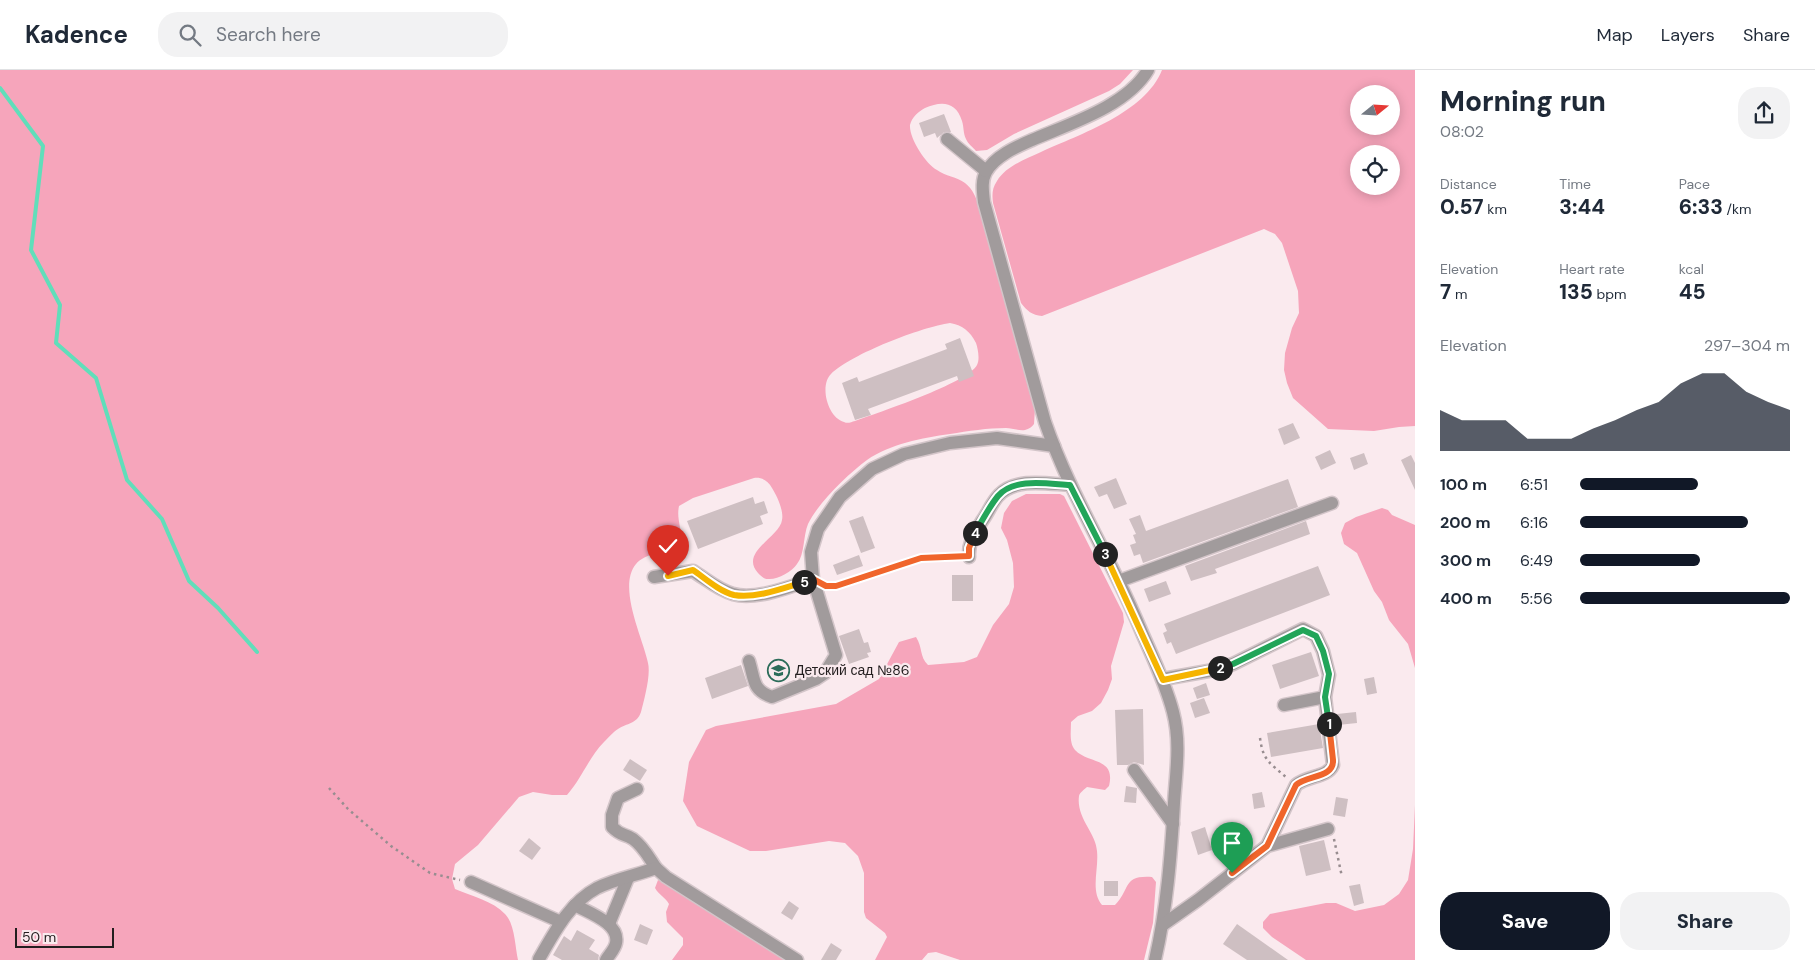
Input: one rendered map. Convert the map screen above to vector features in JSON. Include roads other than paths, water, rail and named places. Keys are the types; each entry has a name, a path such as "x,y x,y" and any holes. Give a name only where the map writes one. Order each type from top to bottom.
{"street":[{"path":"1148,70 1135,87 1116,102 1017,146 1000,158 986,172 982,185 984,202 1045,422 1070,485 1119,582 1163,680 1178,733 1173,824 1164,924 1155,960"},
{"path":"948,139 986,172"},
{"path":"749,662 758,690 772,697 816,679 825,673 836,655 813,579 811,552 818,529 840,497 872,469 904,454 950,443 997,438 1054,446"},
{"path":"969,556 973,535 1000,494 1010,487 1023,484 1070,485"},
{"path":"1119,582 1332,504"},
{"path":"654,577 693,570 725,591 736,595 767,594 813,579"},
{"path":"1163,680 1214,670 1233,664 1303,630 1316,636 1323,651 1329,674 1325,697 1333,765 1331,770 1324,774 1302,780 1296,785 1267,846"},
{"path":"1284,705 1325,697"},
{"path":"1134,770 1173,824"},
{"path":"637,789 618,798 612,815 612,827 620,835 630,837 641,845 656,868 666,877 797,960"},
{"path":"1164,924 1267,846 1328,829"},
{"path":"539,959 561,922 575,905 598,888 656,868"},
{"path":"609,924 628,878"},
{"path":"472,882 561,922"},
{"path":"575,905 609,924 616,936 616,945 606,960"}],"waterway":[{"path":"0,88 43,146 31,250 60,305 56,343 96,378 127,480 162,519 189,581 218,608 257,652"}],"place":[{"name":"Детский сад №86","path":"779,670"}]}
